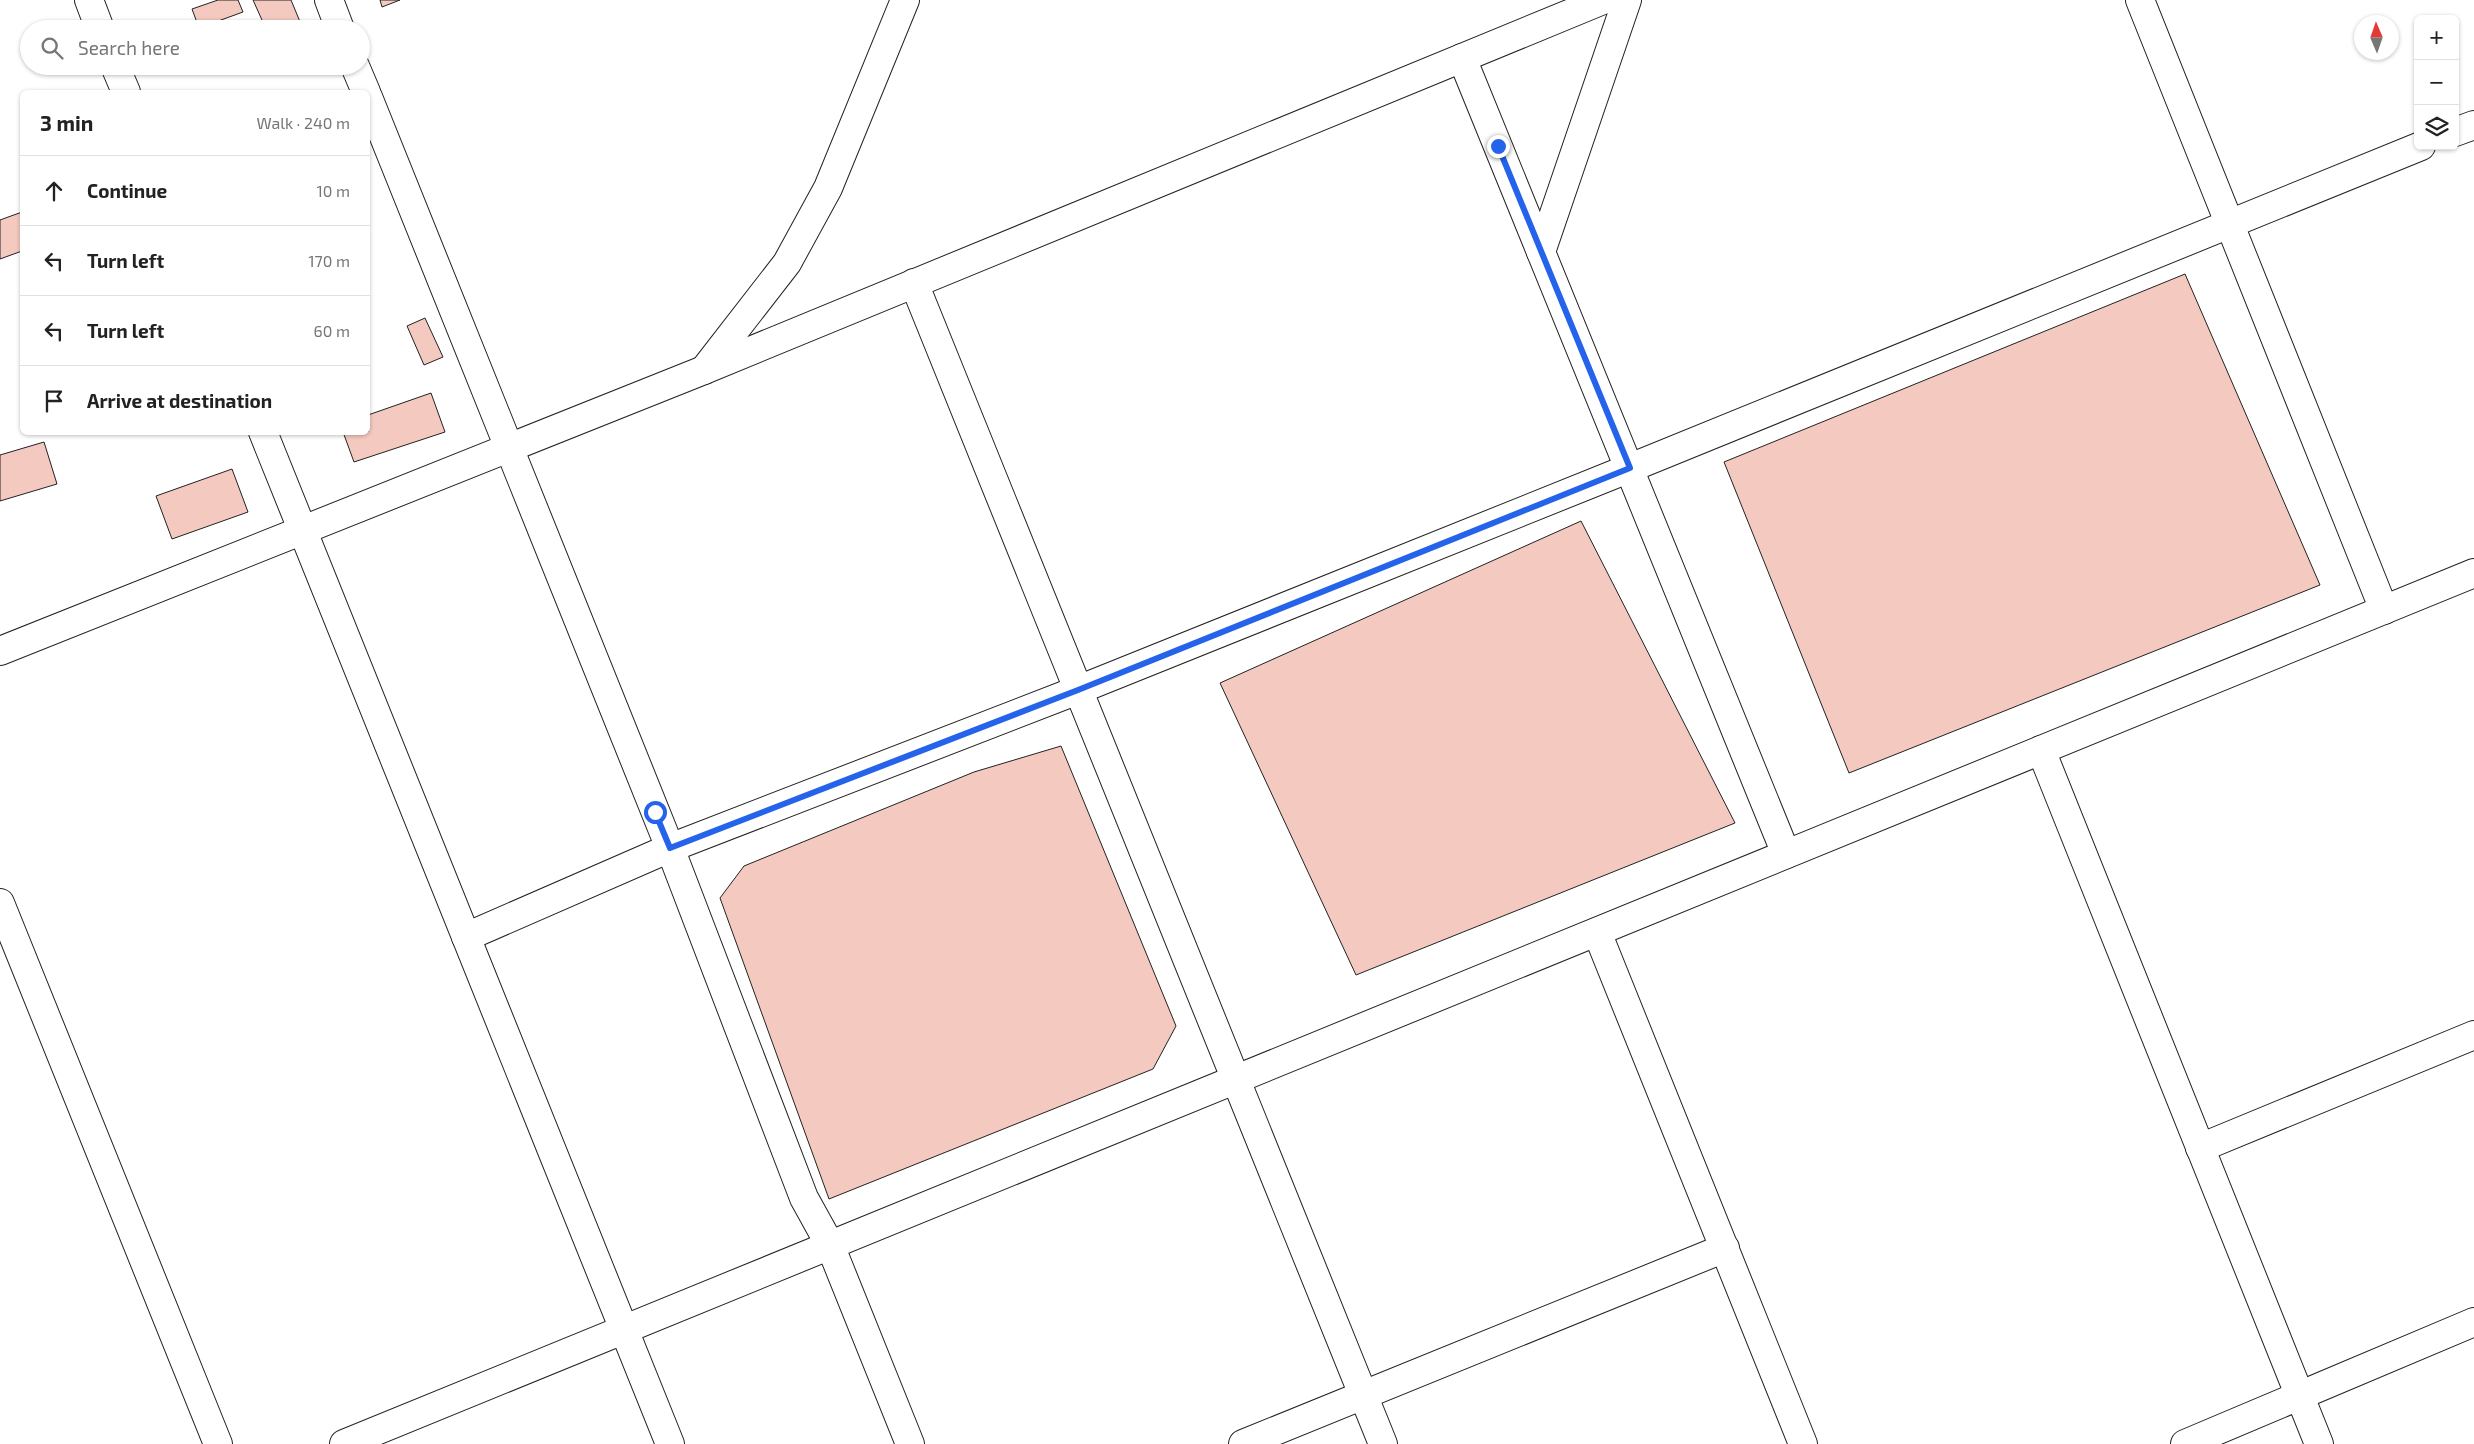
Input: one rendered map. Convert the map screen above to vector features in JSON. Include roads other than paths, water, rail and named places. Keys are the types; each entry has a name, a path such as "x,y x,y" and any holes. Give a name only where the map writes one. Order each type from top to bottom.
{"street":[{"path":"89,0 97,20"},
{"path":"328,0 336,20"},
{"path":"704,370 787,263 828,188 905,0"},
{"path":"0,651 704,370 1603,0"},
{"path":"1541,252 1627,0"},
{"path":"2140,0 2384,610"},
{"path":"1462,58 1786,854"},
{"path":"119,75 125,90"},
{"path":"359,75 365,90"},
{"path":"370,102 670,848 804,1198 830,1245 910,1444"},
{"path":"2459,131 2474,125"},
{"path":"466,937 670,848 1078,690 1630,468 2414,148"},
{"path":"914,283 1383,1444"},
{"path":"264,435 670,1444"},
{"path":"344,1444 2474,573"},
{"path":"2041,750 2319,1444"},
{"path":"0,903 218,1444"},
{"path":"1597,932 1803,1444"},
{"path":"2200,1148 2474,1035"},
{"path":"1243,1444 1725,1248"},
{"path":"2185,1444 2474,1322"}]}
